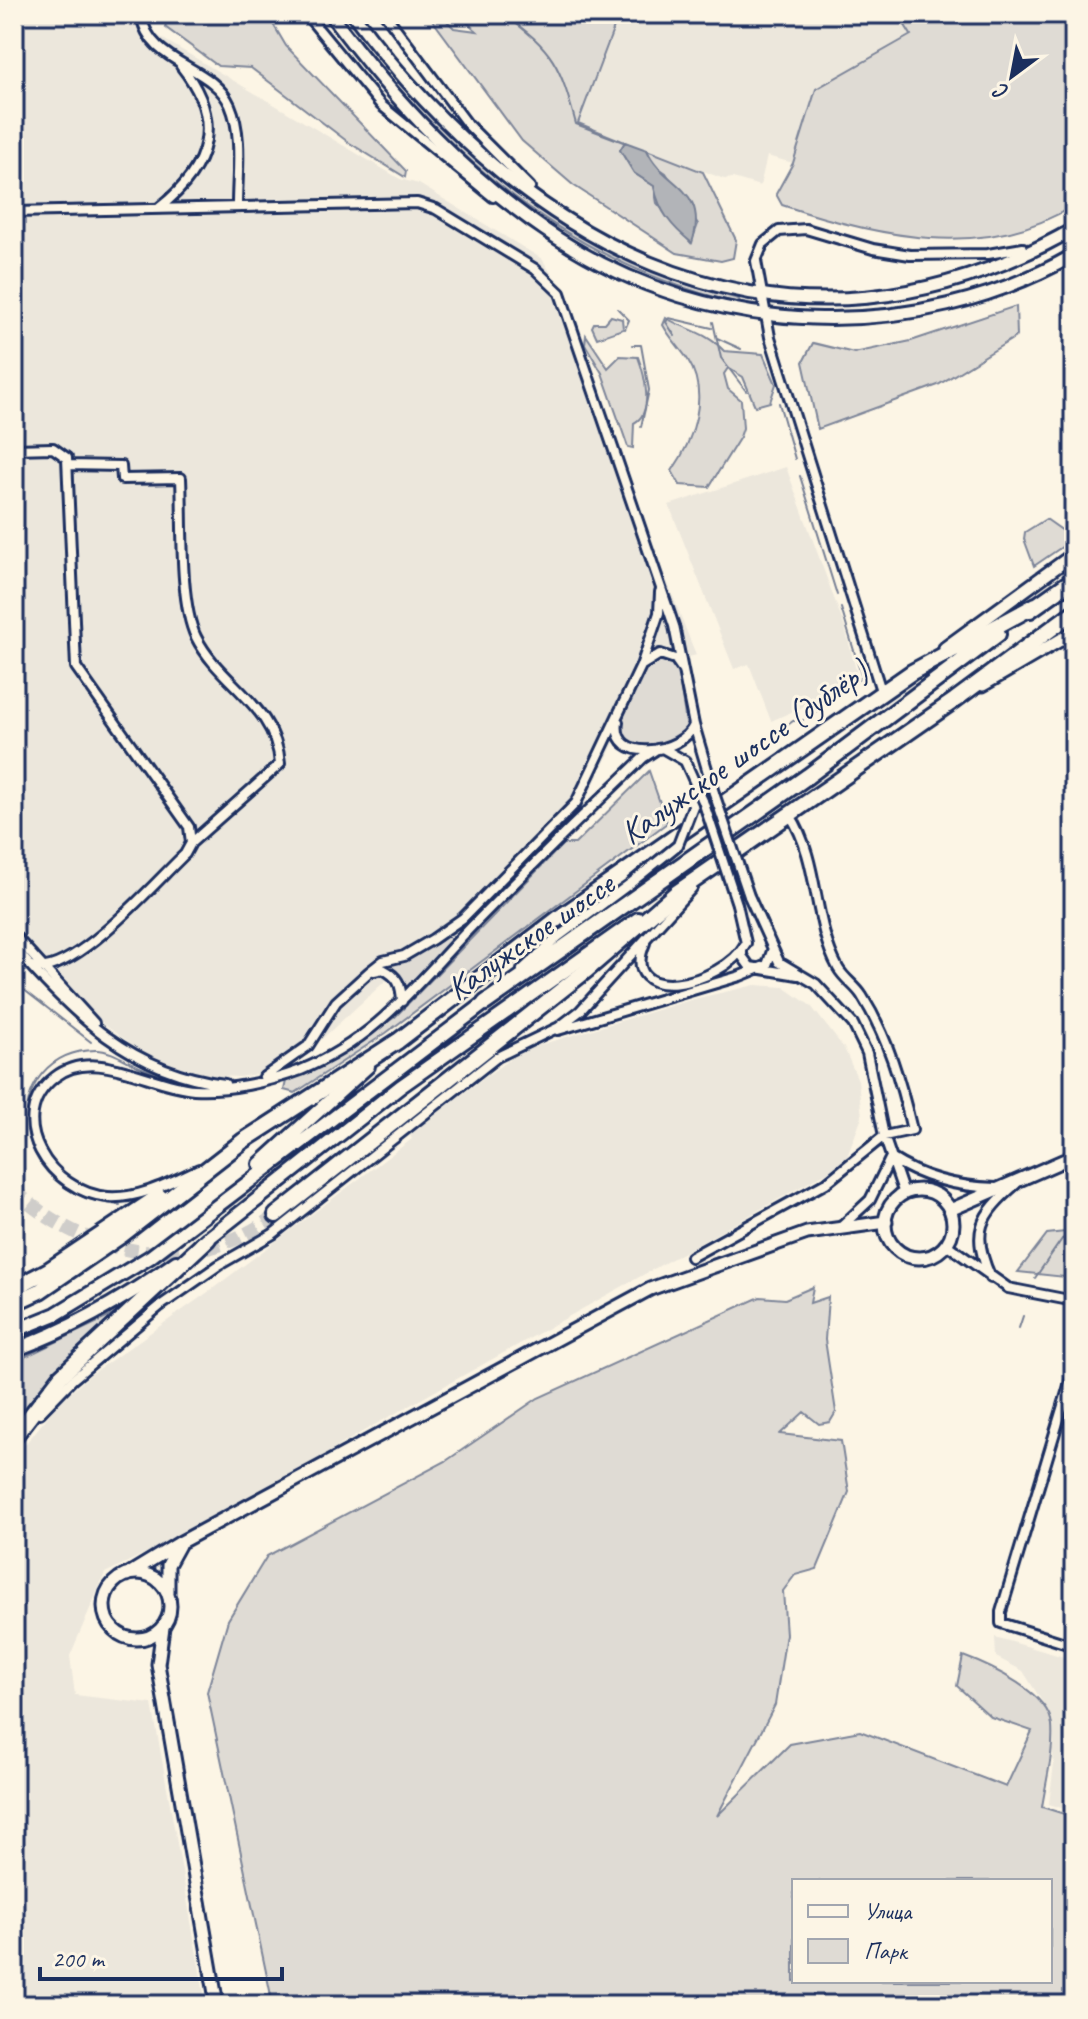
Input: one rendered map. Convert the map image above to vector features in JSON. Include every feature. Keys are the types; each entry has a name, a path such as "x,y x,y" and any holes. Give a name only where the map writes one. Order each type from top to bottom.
{"highway":[{"name":"Калужское шоссе","path":"485,1003 808,776 1074,579"},
{"path":"912,672 1036,605"},
{"name":"Калужское шоссе","path":"676,893 955,700 1074,612"},
{"name":"Калужское шоссе (дублёр)","path":"398,1041 584,900 912,672"},
{"path":"276,1215 587,970 676,893"},
{"path":"14,1288 47,1271 398,1041"},
{"path":"14,1303 40,1291 122,1235 228,1153"},
{"path":"14,1437 61,1376 208,1239"}],"main road":[{"path":"330,14 395,96 436,138 507,201 556,237 598,262 664,290 765,315 845,320 917,312 984,294 1074,255"},
{"path":"353,14 407,84 447,125 520,187 609,244 659,267 710,283 760,293 845,299 913,292 987,272 1074,229"},
{"name":"Калужское шоссе (дублёр)","path":"912,672 1074,554"},
{"path":"955,700 1044,653 1074,632"},
{"name":"Калужское шоссе","path":"14,1350 58,1332 123,1298 208,1239 400,1087 541,984 676,893"},
{"name":"Калужское шоссе","path":"14,1331 56,1314 111,1283 198,1222 485,1003"},
{"name":"Калужское шоссе (дублёр)","path":"198,1222 398,1041"},
{"path":"950,1210 1074,1156"},
{"path":"930,1192 950,1210 953,1227 946,1244 924,1257 905,1254 890,1241 886,1222 891,1205 904,1194 930,1192"},
{"path":"158,1664 149,1650 108,1622 104,1603 112,1585 181,1542 650,1289 783,1240 842,1226 886,1222"},
{"path":"181,1542 168,1565 169,1616 163,1627 158,1664 217,2005"},
{"path":"127,1575 152,1577 168,1596"},
{"path":"128,1638 147,1637 163,1627"}],"street":[{"path":"141,14 153,41 178,62 215,82 229,104 236,126 237,205"},
{"path":"306,14 366,89 423,142 494,198 556,237"},
{"path":"385,14 475,133 563,217"},
{"path":"158,208 184,188 201,160 208,130 200,90 178,62"},
{"path":"14,212 237,205 424,205 535,269 555,284 660,587 686,675 694,725 749,896 779,962 834,1000 853,1024 867,1053 884,1136 904,1194"},
{"path":"882,694 807,461 765,315 756,261 763,244 772,235 792,228 873,249 925,256 988,254 1049,243"},
{"path":"14,449 56,449 64,455 68,465 76,667 189,827 191,843"},
{"path":"31,966 45,970 64,962 99,938 185,854 191,843 280,764 269,721 203,648 189,619 181,478 122,479 121,466 68,465"},
{"path":"255,1082 308,1046 336,1002 369,972 383,961 416,949 463,918 576,803 641,666 659,613 660,587"},
{"path":"641,666 660,654 675,659 686,675"},
{"path":"621,710 616,732 620,740 635,749 660,749 681,743 694,725"},
{"path":"660,749 685,761 694,778 737,904 745,963 803,976"},
{"path":"206,1166 138,1194 109,1197 84,1192 56,1173 39,1148 32,1131 34,1105 42,1090 56,1076 85,1064 105,1066 178,1087 233,1085 303,1069 340,1050 392,1014 556,842 660,749"},
{"path":"485,1003 558,937 678,845 693,806 694,778"},
{"path":"691,1257 826,1183 884,1136 912,1130 903,1093 876,1021 860,993 839,970 822,924 803,836 790,815"},
{"path":"14,1444 72,1380 129,1330 202,1275 273,1234 497,1057 559,1027 580,1011 706,873"},
{"path":"14,935 107,1036"},
{"path":"642,1004 655,993 642,958 648,936"},
{"path":"651,978 663,985 679,986 718,972 744,946 757,938 770,947"},
{"path":"14,947 58,998 107,1036 158,1066 233,1085"},
{"path":"541,1034 767,965 770,947"},
{"path":"60,986 59,976 64,962"},
{"path":"369,972 383,969 396,976 402,986 402,1002"},
{"path":"891,1158 917,1172 951,1183 1000,1188"},
{"path":"842,1226 870,1200 891,1158"},
{"path":"992,1279 979,1250 980,1230 991,1207 1022,1179"},
{"path":"946,1244 992,1279 1017,1292 1074,1301"},
{"path":"1074,1369 1001,1612 1001,1623 1074,1646"}],"shaded area":[{"path":"14,14 121,14 400,179 419,184 542,259 570,302 641,515 696,655 651,668 580,812 465,923 439,932 290,1068 239,1077 198,1075 152,1058 100,1022 60,981 14,921"},
{"path":"619,14 898,14 911,34 816,89 793,163 767,156 760,186 733,178 724,179 578,123"},
{"path":"625,142 647,150 654,162 690,199 696,224 692,243 667,218 654,186 634,173 620,150"},
{"path":"786,467 845,628 857,674 823,698 771,721 749,664 734,669 669,505"},
{"path":"755,985 784,987 811,1006 844,1048 858,1080 862,1117 845,1162 362,1432 235,1509 105,1573 70,1656 75,1695 152,1704 206,2005 14,2005 14,1458 58,1404 89,1376 211,1290 412,1139 409,1133 526,1049 694,999"},
{"path":"995,1637 1074,1660 1074,1812 1049,1804 1054,1763 1045,1706 1023,1671 996,1657"}],"green space":[{"path":"169,14 262,14 273,24 286,46 406,171 405,177 348,142 251,68 218,66 165,27"},
{"path":"339,14 345,14 425,111 469,154 516,193 567,228 621,257 678,281 739,299 738,303 676,285 618,261 564,231 513,196 421,112"},
{"path":"428,14 440,14 454,28 477,31 457,14 619,14 578,123 625,142 620,150 634,173 654,186 657,203 691,243 698,224 666,173 653,164 647,150 703,172 736,240 733,258 721,261 677,253 573,185 522,141"},
{"path":"898,14 1074,14 1074,205 1040,223 1004,233 967,238 930,238 854,226 782,205 776,194 793,163 816,89 911,35"},
{"path":"1016,306 1017,336 938,385 818,429 803,362 813,343 854,353 911,341"},
{"path":"611,316 622,319 623,329 597,338 592,327 594,323 605,323"},
{"path":"666,318 704,336 724,351 763,354 776,384 770,402 755,406 743,377 728,368 724,374 728,389 741,400 743,428 709,487 680,485 672,471 692,432 698,388 688,360 663,325"},
{"path":"586,335 608,368 620,356 638,357 646,402 640,418 634,423 633,448 628,447 602,373 585,344"},
{"path":"1046,519 1063,531 1069,542 1034,566 1024,539 1025,532"},
{"path":"660,657 672,661 678,671 687,729 658,744 633,746 623,738 619,726 648,663"},
{"path":"649,771 667,823 386,1033 295,1093 284,1090 286,1081 321,1067 395,1017 563,844 575,844"},
{"path":"516,873 406,990 402,978 388,966 441,941"},
{"path":"1074,1231 1074,1278 1018,1272 1047,1234"},
{"path":"813,1287 810,1303 828,1297 825,1340 836,1412 830,1422 819,1424 804,1412 780,1434 841,1441 849,1492 817,1569 795,1575 783,1591 786,1634 775,1705 717,1816 790,1744 860,1731 1006,1787 1032,1731 991,1717 957,1686 963,1656 1002,1674 1030,1692 1049,1714 1052,1746 1042,1807 1074,1817 1074,2005 273,2005 207,1692 228,1620 267,1556 446,1461 538,1398 760,1297 785,1299"},
{"path":"121,1311 76,1352 14,1419 14,1362"}],"waterway":[{"path":"503,14 534,38 553,60 576,124 626,143"},
{"path":"618,309 629,320 625,329"},
{"path":"675,336 666,322 669,318 712,328"},
{"path":"713,322 721,358 746,391"},
{"path":"717,338 741,349"},
{"path":"632,345 641,345 649,390 641,427"},
{"path":"779,403 795,459"},
{"path":"800,476 837,595"},
{"path":"811,716 862,677 841,608"},
{"path":"742,759 793,721 803,720"},
{"path":"14,982 91,1042"},
{"path":"120,1205 81,1196 52,1177 34,1152 27,1124 30,1097 42,1073 65,1057 96,1050 189,1082"},
{"path":"1035,1278 1062,1239 1074,1234"},
{"path":"1019,1328 1023,1316"}],"tunnel":[{"path":"14,1190 43,1213 74,1231 107,1244 141,1252 176,1253 211,1247 244,1235 276,1215"}]}
